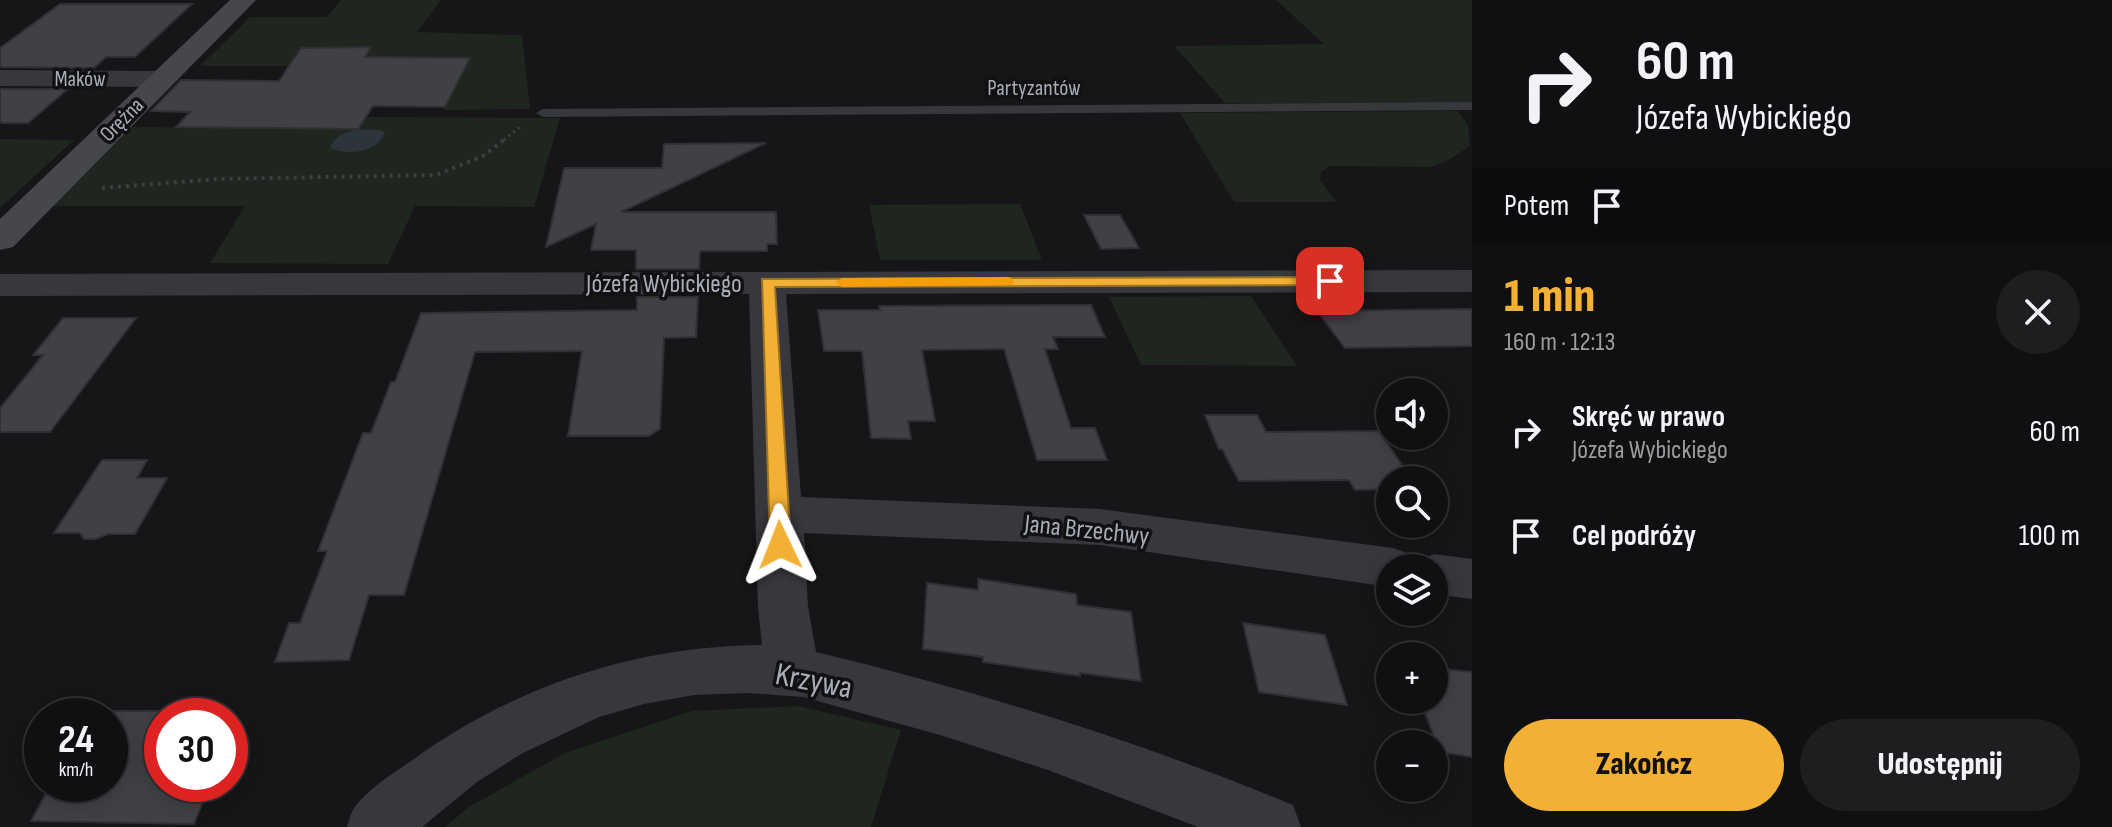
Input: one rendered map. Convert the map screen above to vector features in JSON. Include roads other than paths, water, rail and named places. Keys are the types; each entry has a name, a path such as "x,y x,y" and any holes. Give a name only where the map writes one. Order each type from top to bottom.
{"street":[{"name":"Orężna","path":"0,239 244,0"},
{"name":"Maków","path":"0,78 161,79"},
{"name":"Józefa Wybickiego","path":"0,285 1472,281"},
{"path":"767,282 783,607 792,670"},
{"name":"Jana Brzechwy","path":"779,514 938,518 1100,527 1376,566"},
{"path":"1448,576 1472,579"},
{"name":"Krzywa","path":"377,827 432,780 491,739 529,719 600,690 658,675 717,669 792,670 966,716 1185,791 1271,827"}],"lane":[{"name":"Partyzantów","path":"543,113 1472,106"}]}
